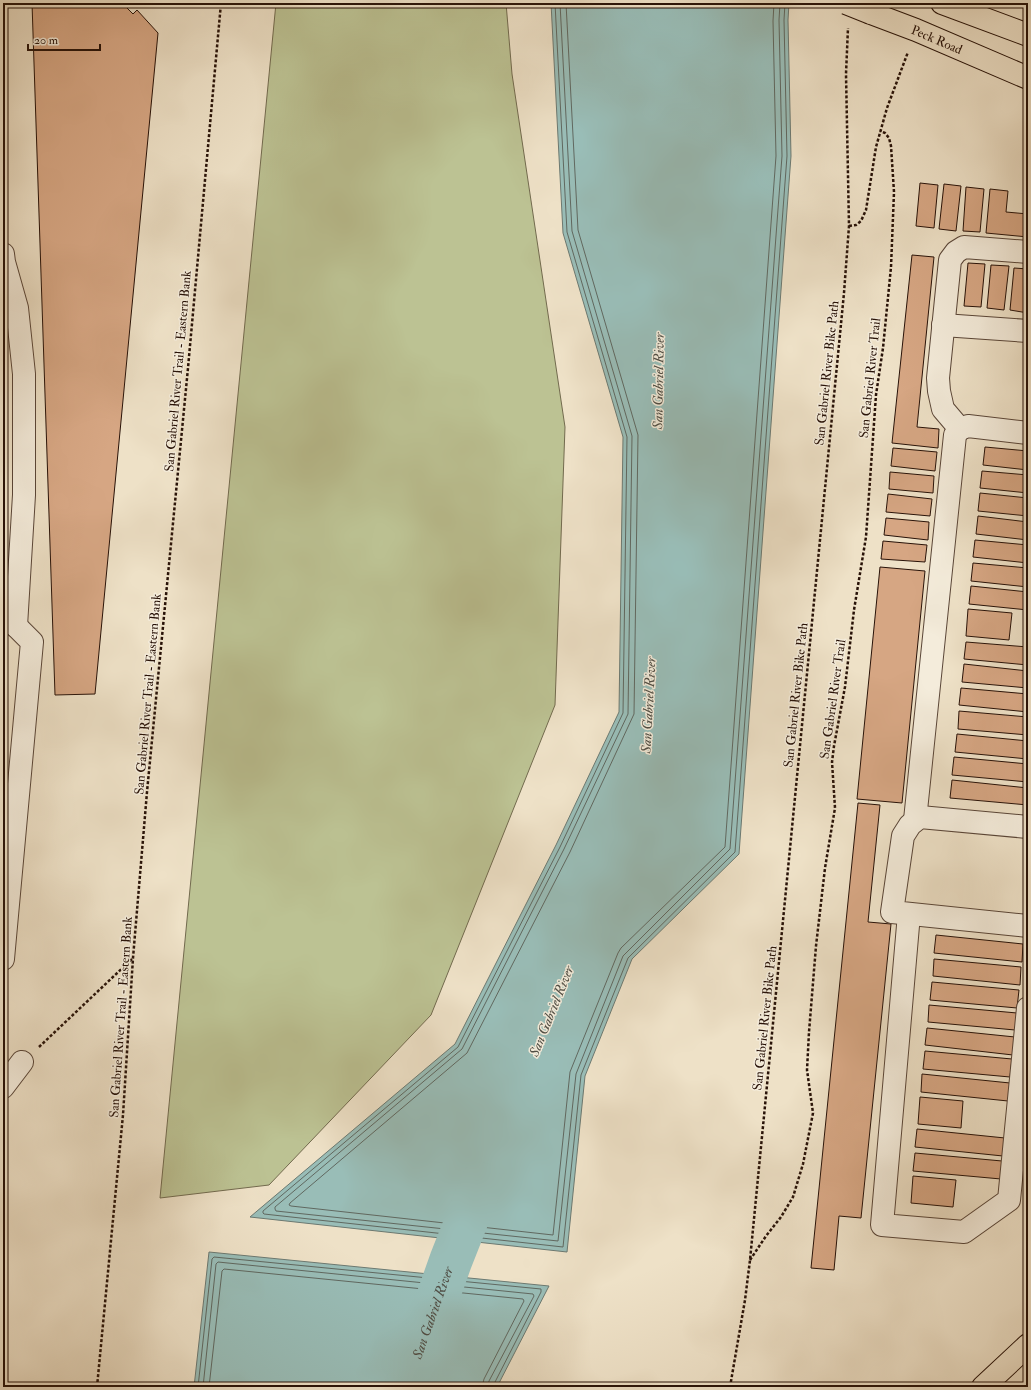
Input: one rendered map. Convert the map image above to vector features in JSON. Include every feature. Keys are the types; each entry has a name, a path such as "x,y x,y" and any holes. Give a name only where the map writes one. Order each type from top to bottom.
{"main road":[{"name":"Peck Road","path":"846,3 916,30 1028,78"},
{"path":"942,3 1028,35"},
{"path":"983,1387 1028,1345"}],"street":[{"path":"960,429 943,409 938,378 950,260 956,252 964,247 1028,252"},
{"path":"3,254 17,308 24,374 24,495 9,620 32,642 3,960"},
{"path":"943,325 1028,331"},
{"path":"915,820 956,435 960,429 968,426 1028,433"},
{"path":"1028,827 920,817 915,820 903,836 892,912 1028,926"},
{"path":"909,914 882,1225 964,1232 1008,1200 1028,1008"},
{"path":"3,1087 22,1062"}],"path":[{"name":"San Gabriel River Trail - Eastern Bank","path":"97,1387 123,1115 147,792 188,368 221,3"},
{"name":"San Gabriel River Bike Path","path":"730,1387 744,1307 750,1260 844,293 849,226 846,74 848,26"},
{"path":"849,226 856,225 861,221 866,210 874,154 880,131 916,30"},
{"name":"San Gabriel River Trail","path":"750,1260 781,1217 793,1197 813,1113 808,1076 809,1032 816,946 826,861 835,808 832,762 845,687 854,610 866,536 876,395 883,348 891,267 894,192 891,146 889,138 885,133 880,131"},
{"path":"22,1062 134,958"}],"green space":[{"path":"276,3 506,3 512,74 565,427 555,705 431,1015 269,1185 160,1198"}],"water":[{"path":"551,3 789,3 788,20 791,156 739,854 632,959 585,1076 567,1252 250,1217 455,1044 556,845 619,712 623,437 563,233"},
{"path":"209,1252 549,1286 497,1387 194,1387"}],"building":[{"path":"32,3 122,3 133,14 137,10 158,33 95,694 55,695"},
{"path":"920,183 938,185 934,228 916,226"},
{"path":"944,184 961,186 956,231 939,229"},
{"path":"966,187 984,189 980,232 963,231"},
{"path":"990,189 1008,191 1006,212 1028,214 1028,237 986,233"},
{"path":"912,255 934,257 917,427 939,429 938,448 892,443"},
{"path":"968,263 985,264 981,307 964,306"},
{"path":"991,265 1009,266 1004,310 987,308"},
{"path":"1014,268 1028,269 1028,313 1010,310"},
{"path":"985,447 1028,451 1028,470 983,465"},
{"path":"893,448 937,452 935,471 891,466"},
{"path":"982,471 1028,475 1028,493 980,488"},
{"path":"890,472 934,476 933,493 889,489"},
{"path":"980,493 1028,498 1028,516 978,511"},
{"path":"888,494 932,499 930,516 886,512"},
{"path":"978,516 1028,522 1028,540 976,534"},
{"path":"886,518 929,522 928,540 884,535"},
{"path":"975,540 1028,545 1028,563 973,557"},
{"path":"883,541 927,545 925,562 881,559"},
{"path":"973,563 1028,568 1028,587 971,581"},
{"path":"880,567 925,571 902,803 857,799"},
{"path":"971,586 1028,592 1028,610 969,604"},
{"path":"968,609 1012,613 1009,640 966,636"},
{"path":"966,642 1028,647 1028,665 964,659"},
{"path":"964,664 1028,671 1028,688 962,682"},
{"path":"961,688 1028,694 1028,712 959,705"},
{"path":"959,711 1028,717 1028,735 958,729"},
{"path":"957,734 1028,741 1028,759 955,752"},
{"path":"954,757 1028,764 1028,782 952,775"},
{"path":"952,780 1028,788 1028,805 950,798"},
{"path":"858,803 880,805 868,922 891,924 861,1218 839,1216 834,1270 811,1268"},
{"path":"936,935 1023,944 1022,962 934,953"},
{"path":"934,959 1021,967 1020,985 933,976"},
{"path":"932,982 1019,990 1017,1008 930,1000"},
{"path":"929,1005 1017,1013 1015,1030 928,1022"},
{"path":"927,1028 1015,1037 1013,1055 925,1045"},
{"path":"925,1051 1012,1059 1010,1077 923,1069"},
{"path":"922,1074 1010,1083 1008,1101 921,1092"},
{"path":"920,1097 963,1101 961,1128 918,1124"},
{"path":"917,1129 1005,1138 1003,1156 915,1147"},
{"path":"915,1153 1002,1161 1001,1179 913,1171"},
{"path":"913,1176 956,1180 953,1207 911,1203"}],"waterway":[{"name":"San Gabriel River","path":"406,1387 451,1260 481,1184"}]}
